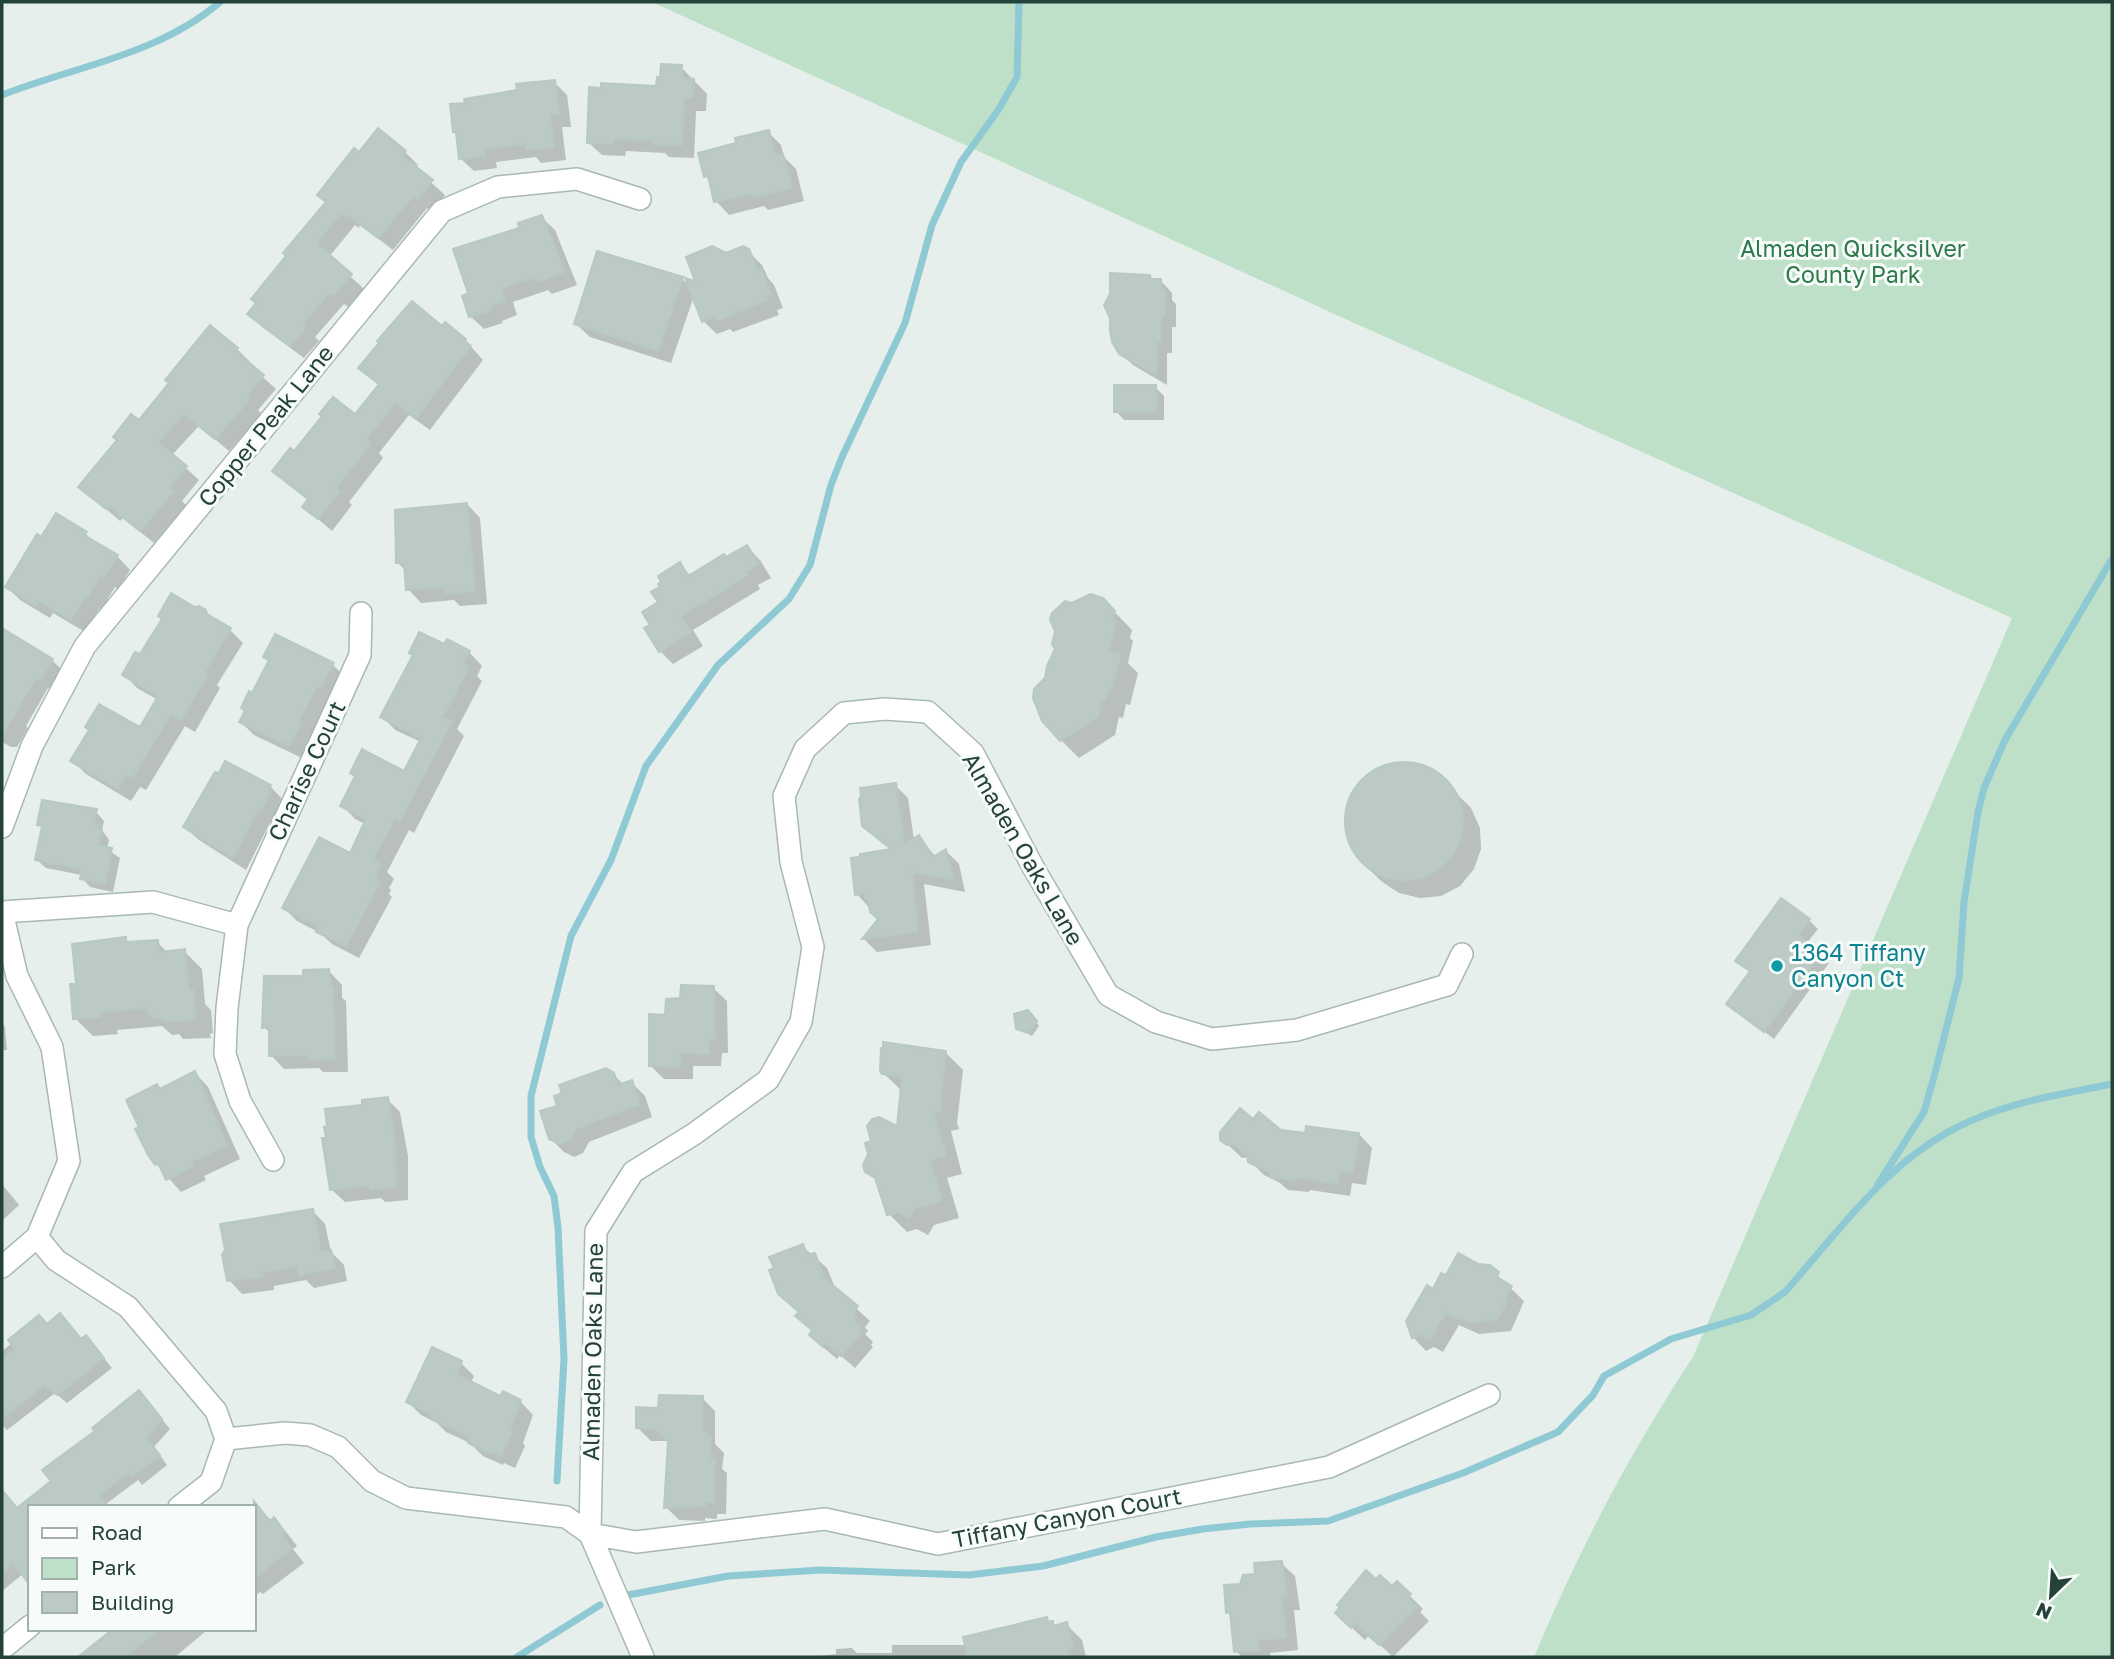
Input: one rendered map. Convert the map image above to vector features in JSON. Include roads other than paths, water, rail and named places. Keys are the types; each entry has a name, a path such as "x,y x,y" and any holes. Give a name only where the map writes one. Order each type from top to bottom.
{"street":[{"name":"Copper Peak Lane","path":"2,827 32,746 85,646 442,211 498,187 577,179 640,199"},
{"name":"Charise Court","path":"272,1160 240,1101 225,1054 227,1009 237,925 360,655 361,614"},
{"name":"Almaden Oaks Lane","path":"590,1534 596,1231 633,1172 694,1135 768,1080 801,1022 813,947 791,862 784,796 805,749 844,713 885,709 928,712 973,753 1032,867 1108,995 1156,1022 1212,1039 1297,1030 1447,985 1462,954"},
{"path":"2,1267 37,1237 69,1161 52,1047 17,976 2,912 153,902 237,925"},
{"path":"37,1237 56,1260 128,1307 216,1411 226,1439 211,1482 182,1505"},
{"name":"Tiffany Canyon Court","path":"590,1534 636,1542 825,1519 938,1544 1329,1467 1489,1395"},
{"path":"226,1439 285,1433 310,1435 338,1447 372,1481 406,1498 566,1517 590,1534 643,1657"},
{"path":"2,1649 28,1628"}],"waterway":[{"path":"2,95 143,47 196,20 220,2"},
{"path":"557,1481 564,1359 558,1227 554,1196 540,1167 531,1137 531,1096 571,936 611,860 646,766 718,665 789,599 810,565 831,485 905,323 932,225 961,162 999,109 1017,77 1019,2"},
{"path":"1878,1184 1924,1112 1935,1073 1959,978 1964,902 1984,788 2005,740 2112,559"},
{"path":"628,1595 728,1576 821,1570 969,1575 1043,1566 1156,1537 1203,1529 1328,1521 1463,1473 1558,1432 1593,1395 1604,1376 1671,1339 1751,1315 1785,1292 1846,1220 1890,1175 1940,1137 1968,1122 2003,1109 2112,1084"},
{"path":"517,1657 600,1605"}],"place":[{"name":"1364 Tiffany Canyon Ct","path":"1777,966"}],"park label":[{"name":"Almaden Quicksilver County Park","path":"1853,262"}]}
